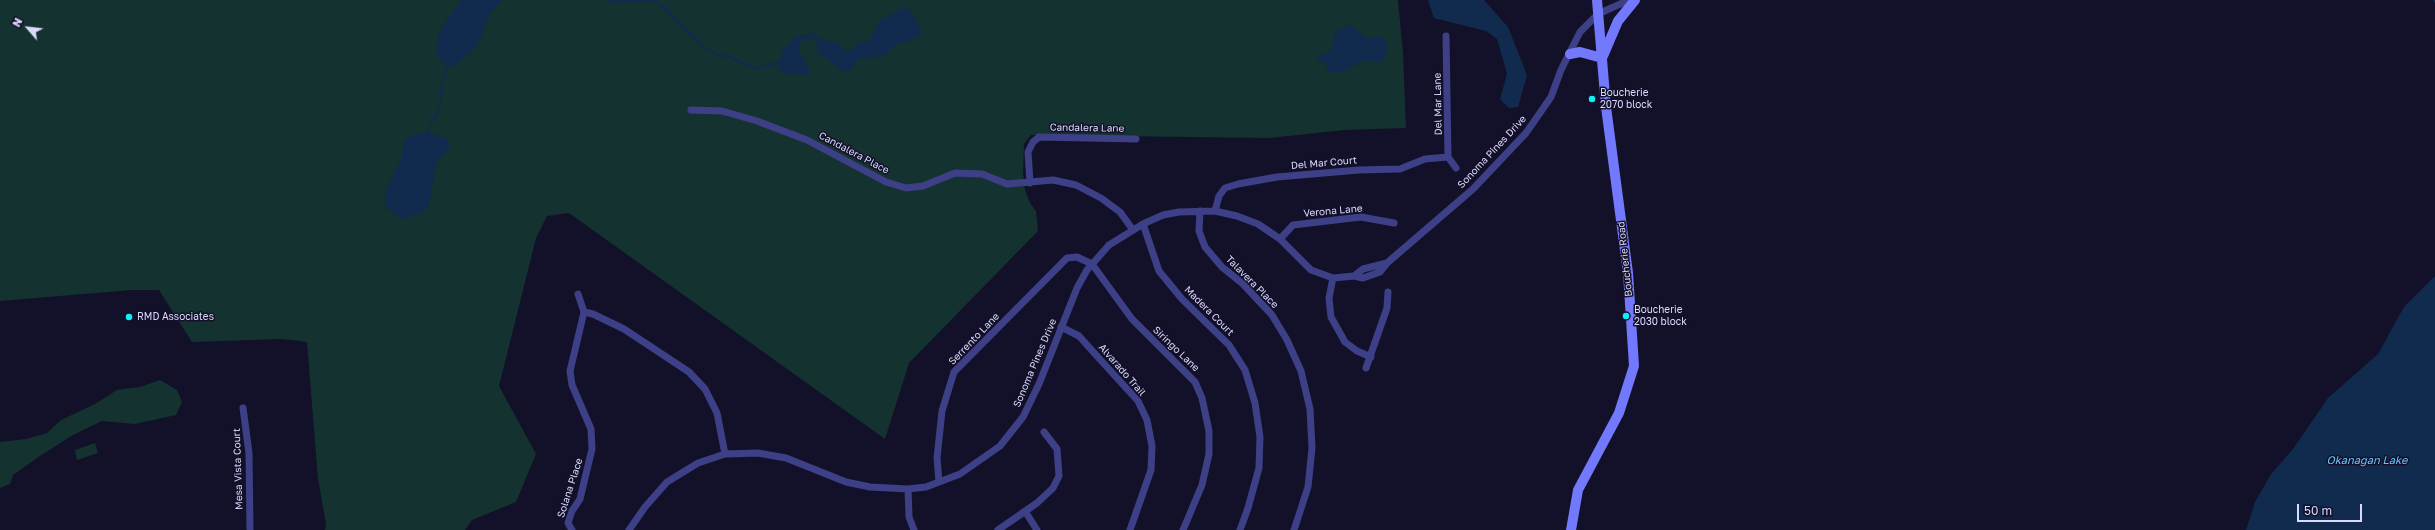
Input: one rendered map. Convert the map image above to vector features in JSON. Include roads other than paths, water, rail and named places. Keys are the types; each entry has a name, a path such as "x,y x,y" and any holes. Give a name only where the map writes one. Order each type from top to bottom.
{"main road":[{"name":"Boucherie Road","path":"1571,530 1578,490 1618,413 1634,366 1628,273 1606,108 1597,0"},
{"path":"1570,54 1580,52 1602,58 1618,21 1635,0"}],"street":[{"path":"1598,14 1629,0"},
{"name":"Sonoma Pines Drive","path":"629,530 645,507 667,482 694,465 725,454 736,452 766,454 786,458 846,482 870,487 908,489 939,482 960,474 990,455 1023,417 1077,288 1092,264 1109,245 1143,224 1163,215 1179,212 1215,211 1238,216 1258,224 1280,239 1310,270 1333,278 1354,276 1363,278 1380,272 1387,263 1472,189 1526,133 1551,97 1561,70 1580,32 1598,14"},
{"name":"Del Mar Lane","path":"1446,36 1448,157"},
{"name":"Candalera Place","path":"691,110 722,111 758,121 807,140 853,162 886,182 906,188 923,186 955,173 982,174 1007,184 1053,180 1076,185 1101,198 1120,212 1133,230"},
{"name":"Candalera Lane","path":"1030,183 1028,152 1033,142 1039,137 1136,139"},
{"path":"1448,157 1456,168"},
{"name":"Del Mar Court","path":"1215,211 1219,196 1225,188 1238,184 1277,177 1359,170 1400,170 1425,159 1448,157"},
{"name":"Talavera Place","path":"1200,211 1199,232 1205,247 1222,267 1243,284 1272,315 1287,340 1301,371 1310,409 1312,448 1308,487 1294,530"},
{"name":"Verona Lane","path":"1280,239 1293,225 1361,217 1394,223"},
{"name":"Madera Court","path":"1143,224 1160,271 1182,299 1230,345 1245,370 1255,403 1260,437 1259,468 1248,508 1240,530"},
{"name":"Serrento Lane","path":"939,482 937,458 942,411 954,372 1067,258 1077,257 1092,264"},
{"name":"Siringo Lane","path":"1092,264 1132,319 1195,382 1202,398 1209,431 1209,454 1202,484 1183,530"},
{"path":"1333,278 1329,298 1331,317 1345,342 1356,351 1371,357"},
{"path":"1366,368 1387,308 1388,292"},
{"path":"578,294 584,312 593,314 624,329 689,372 705,389 717,412 725,454"},
{"name":"Solana Place","path":"572,530 568,523 572,511 580,499 592,449 591,429 572,385 570,370 584,312"},
{"name":"Alvarado Trail","path":"1061,327 1079,336 1138,401 1147,420 1152,446 1151,470 1130,530"},
{"name":"Mesa Vista Court","path":"243,408 250,453 250,530"},
{"path":"998,530 1025,511 1053,488 1059,476 1057,449 1044,432"},
{"path":"908,489 909,517 914,530"},
{"path":"1025,511 1037,530"}],"water":[{"path":"461,0 502,0 490,14 477,46 457,64 449,67 438,58 436,51 438,36 441,29"},
{"path":"1428,0 1484,0 1508,27 1527,75 1518,107 1509,108 1500,99 1507,74 1497,39 1486,31 1434,18"},
{"path":"904,8 909,9 922,34 904,43 896,43 887,54 872,58 857,59 853,68 848,72 839,69 826,57 820,55 817,49 817,41 806,38 800,43 799,51 810,70 810,74 806,77 800,73 790,75 780,72 779,63 782,52 795,37 812,33 822,39 837,43 848,52 857,44 869,41 880,20"},
{"path":"1346,25 1354,27 1366,38 1379,36 1386,40 1387,51 1382,62 1361,62 1338,74 1328,71 1325,63 1317,60 1317,58 1331,50 1335,32"},
{"path":"429,133 445,138 449,142 450,147 437,161 428,209 415,216 400,219 385,206 385,193 402,157 403,143 406,139 416,134"},
{"name":"Okanagan Lake","path":"2435,276 2435,530 2246,530 2255,502 2271,474 2293,449 2328,398 2378,354 2404,307"}],"waterway":[{"path":"608,0 619,2 640,0"},
{"path":"642,0 652,1 664,7 702,45"},
{"path":"707,49 716,54 730,57 752,67 760,68 779,62"},
{"path":"443,79 448,66"},
{"path":"440,106 442,84"},
{"path":"430,125 438,111"}],"place":[{"name":"Boucherie 2070 block","path":"1592,99"},
{"name":"Boucherie 2030 block","path":"1626,316"},
{"name":"RMD Associates","path":"129,317"}]}
